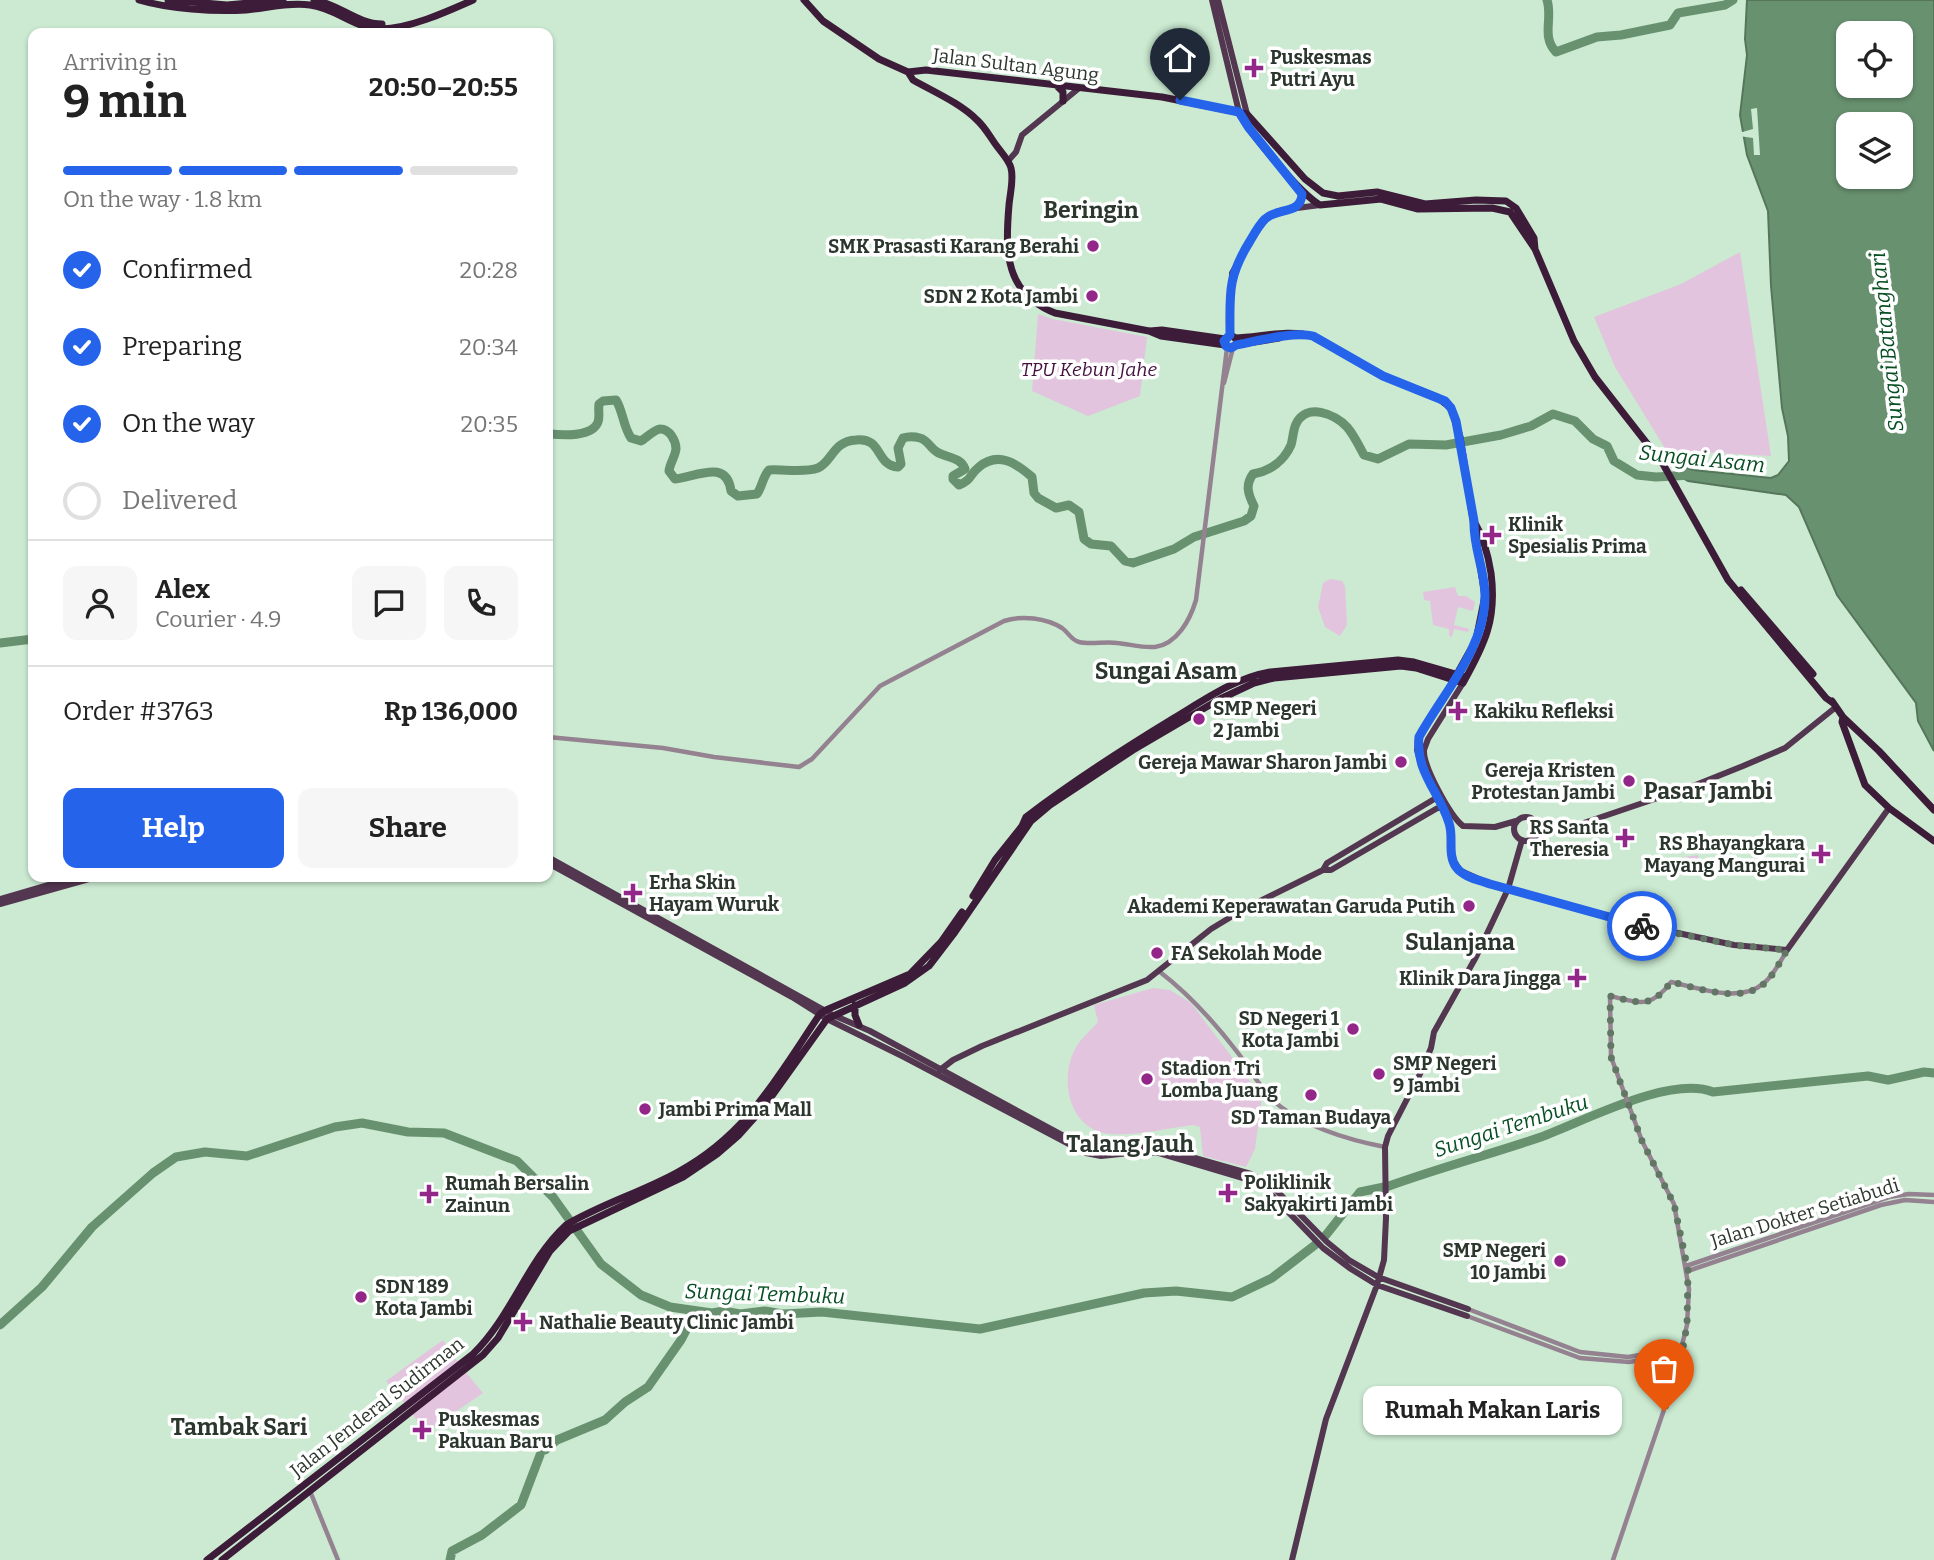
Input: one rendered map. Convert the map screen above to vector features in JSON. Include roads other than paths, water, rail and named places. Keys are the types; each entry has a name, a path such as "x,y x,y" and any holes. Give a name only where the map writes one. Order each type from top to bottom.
{"highway":[{"path":"139,0 166,6 226,10 283,0"},
{"path":"168,0 227,5 319,6 363,26 374,28"},
{"path":"314,0 336,3 359,19 386,24 418,16 461,0"},
{"path":"384,28 419,20 473,0"},
{"name":"Jalan Sultan Agung","path":"804,0 823,21 859,48 908,72 926,70 1162,97 1243,113"},
{"path":"908,72 913,80 980,122 1008,161 1012,178 1008,218 1011,267 1018,286 1041,307 1055,313 1150,331 1161,336 1230,342 1279,333 1303,333 1383,376 1445,401 1451,408 1460,437 1474,521 1474,537 1485,589 1485,605 1476,640 1455,677"},
{"path":"1057,86 1063,92 1063,101"},
{"path":"1243,113 1249,128 1300,189 1320,205 1377,192 1425,204 1476,200 1506,201 1516,208 1534,238 1535,249 1574,341 1595,377 1663,464 1723,572 1758,609 1829,695 1843,717 1934,810"},
{"path":"1243,113 1305,179 1335,200"},
{"path":"826,1014 902,979 917,969 951,928 1026,817 1104,762 1215,693 1259,674 1375,661 1414,662 1464,680 1485,642 1494,604 1483,536 1474,521"},
{"path":"826,1014 905,984 929,966 1031,821 1133,750 1220,699 1263,680 1378,667 1416,668 1455,677"},
{"path":"1843,717 1845,733 1861,779 1869,790 1934,841"},
{"path":"855,1005 859,1025"},
{"name":"Jalan Jenderal Sudirman","path":"222,1560 483,1355 498,1338 554,1236 578,1221 681,1174 737,1133 826,1014"},
{"name":"Jalan Jenderal Sudirman","path":"207,1560 473,1354 502,1320 537,1267"},
{"path":"418,1396 424,1403"},
{"path":"256,1522 261,1529"}],"main road":[{"path":"1212,0 1243,113"},
{"path":"1219,0 1243,113"},
{"path":"1008,161 1016,152 1022,135 1078,89"},
{"path":"1294,209 1301,202 1300,189"},
{"path":"1230,342 1233,273 1241,255 1266,218 1282,210 1320,205"},
{"path":"1455,677 1419,737 1419,761 1450,825 1451,852 1456,866 1474,878 1508,889 1585,912 1679,934 1745,947 1787,950 1889,808"},
{"path":"1464,680 1443,711 1424,748 1430,769 1457,821 1464,826 1495,827 1525,816 1535,820 1538,825 1536,835"},
{"path":"1522,840 1563,830 1693,786 1786,748 1835,705"},
{"path":"1384,834 1436,798"},
{"path":"940,1070 953,1060 982,1046 1147,980 1211,929 1244,909 1323,870 1327,863 1441,806"},
{"path":"1450,825 1457,821"},
{"path":"1516,821 1514,832 1522,840"},
{"path":"1538,825 1543,824 1553,831"},
{"path":"1292,1560 1326,1419 1384,1260 1385,1147 1392,1125 1421,1072 1434,1032 1476,957 1508,889 1522,840"},
{"path":"553,860 826,1014 859,1025 1086,1153 1101,1156 1149,1151 1240,1169 1261,1179 1276,1190 1338,1252 1378,1281"},
{"path":"553,866 826,1014 1018,1114"},
{"path":"0,901 60,882"},
{"path":"0,901 76,882"},
{"path":"1190,1159 1261,1185 1338,1260 1378,1281 1467,1312"}],"street":[{"path":"553,737 663,748 714,757 799,766 812,759 880,686 1004,621 1016,617 1029,618 1063,629 1073,640 1081,643 1115,642 1153,647 1173,639 1192,614 1197,588 1230,342"},
{"path":"1613,1560 1682,1351 1687,1325 1687,1268 1674,1204 1642,1141 1611,1057 1610,996 1630,1001 1652,1001 1658,998 1671,982 1731,993 1746,992 1765,982 1787,950"},
{"path":"1160,972 1192,999 1280,1107 1330,1133 1385,1147"},
{"name":"Jalan Dokter Setiabudi","path":"1687,1268 1889,1197 1909,1194 1934,1195"},
{"name":"Jalan Dokter Setiabudi","path":"1687,1268 1899,1200 1934,1202"},
{"path":"1467,1312 1570,1355 1603,1361 1682,1351"},
{"path":"1467,1312 1569,1349 1640,1358"},
{"path":"1602,1355 1603,1361"},
{"path":"310,1491 338,1560"}],"water":[{"name":"Sungai Batanghari","path":"1747,0 1934,0 1934,751 1918,721 1916,703 1837,595 1799,507 1786,495 1688,481 1683,478 1680,470 1681,466 1693,470 1771,478 1778,475 1789,461 1771,286 1768,211 1747,155 1740,115 1747,55"}],"waterway":[{"path":"1547,0 1549,40 1556,52 1597,37 1670,25 1678,13 1725,5 1733,0"},
{"name":"Sungai Asam","path":"553,434 589,431 598,422 599,404 616,400 631,438 641,441 660,429 672,436 676,449 669,471 675,479 718,472 724,475 731,491 738,496 757,494 769,470 800,471 818,468 848,441 865,440 871,443 886,462 898,467 901,464 898,448 903,438 918,437 937,452 963,465 965,469 953,476 959,485 986,462 1000,459 1020,467 1032,477 1034,493 1038,498 1056,508 1069,505 1079,512 1084,539 1091,544 1111,546 1125,561 1133,563 1174,549 1194,537 1244,521 1251,516 1254,506 1248,490 1250,478 1253,474 1271,468 1288,451 1296,424 1306,413 1321,412 1342,422 1352,433 1364,455 1378,459 1409,444 1446,445 1501,435 1531,426 1553,414 1575,421 1593,439 1607,446 1614,461 1637,475 1692,475"},
{"name":"Sungai Asam","path":"0,643 28,640"},
{"name":"Sungai Tembuku","path":"1326,1235 1360,1192 1389,1186 1541,1137 1603,1111 1651,1095 1695,1088 1713,1092 1868,1076 1888,1080 1924,1072 1934,1073"},
{"name":"Sungai Tembuku","path":"0,1325 42,1287 92,1227 153,1173 176,1157 205,1152 247,1156 335,1127 362,1123 408,1132 444,1133 517,1161 553,1197 601,1264 641,1295 670,1307 712,1313 822,1312 980,1329 1144,1293 1176,1291 1232,1297 1272,1278 1315,1245"},
{"path":"545,1450 557,1440 605,1420 625,1402 648,1387 681,1340 696,1311"},
{"path":"450,1560 452,1551 482,1535 521,1505 540,1455"}],"place":[{"name":"Puskesmas Putri Ayu","path":"1254,68"},
{"name":"SMK Prasasti Karang Berahi","path":"1093,246"},
{"name":"SDN 2 Kota Jambi","path":"1092,296"},
{"name":"Klinik Spesialis Prima","path":"1492,535"},
{"name":"Kakiku Refleksi","path":"1458,711"},
{"name":"SMP Negeri 2 Jambi","path":"1199,719"},
{"name":"Gereja Mawar Sharon Jambi","path":"1401,762"},
{"name":"Gereja Kristen Protestan Jambi","path":"1629,781"},
{"name":"RS Santa Theresia","path":"1625,838"},
{"name":"RS Bhayangkara Mayang Mangurai","path":"1821,854"},
{"name":"Erha Skin Hayam Wuruk","path":"633,893"},
{"name":"Akademi Keperawatan Garuda Putih","path":"1469,906"},
{"name":"FA Sekolah Mode","path":"1157,953"},
{"name":"Klinik Dara Jingga","path":"1577,978"},
{"name":"SD Negeri 1 Kota Jambi","path":"1353,1029"},
{"name":"SMP Negeri 9 Jambi","path":"1379,1074"},
{"name":"Stadion Tri Lomba Juang","path":"1147,1079"},
{"name":"SD Taman Budaya","path":"1311,1095"},
{"name":"Jambi Prima Mall","path":"645,1109"},
{"name":"Poliklinik Sakyakirti Jambi","path":"1228,1193"},
{"name":"Rumah Bersalin Zainun","path":"429,1194"},
{"name":"SMP Negeri 10 Jambi","path":"1560,1261"},
{"name":"SDN 189 Kota Jambi","path":"361,1297"},
{"name":"Nathalie Beauty Clinic Jambi","path":"523,1322"},
{"name":"Rumah Makan Laris","path":"1664,1411"},
{"name":"Puskesmas Pakuan Baru","path":"422,1430"}],"district":[{"name":"Beringin","path":"1091,210"},
{"name":"Sungai Asam","path":"1166,671"},
{"name":"Pasar Jambi","path":"1708,791"},
{"name":"Sulanjana","path":"1460,942"},
{"name":"Talang Jauh","path":"1130,1144"},
{"name":"Tambak Sari","path":"239,1427"}],"park label":[{"name":"TPU Kebun Jahe","path":"1089,369"}]}
